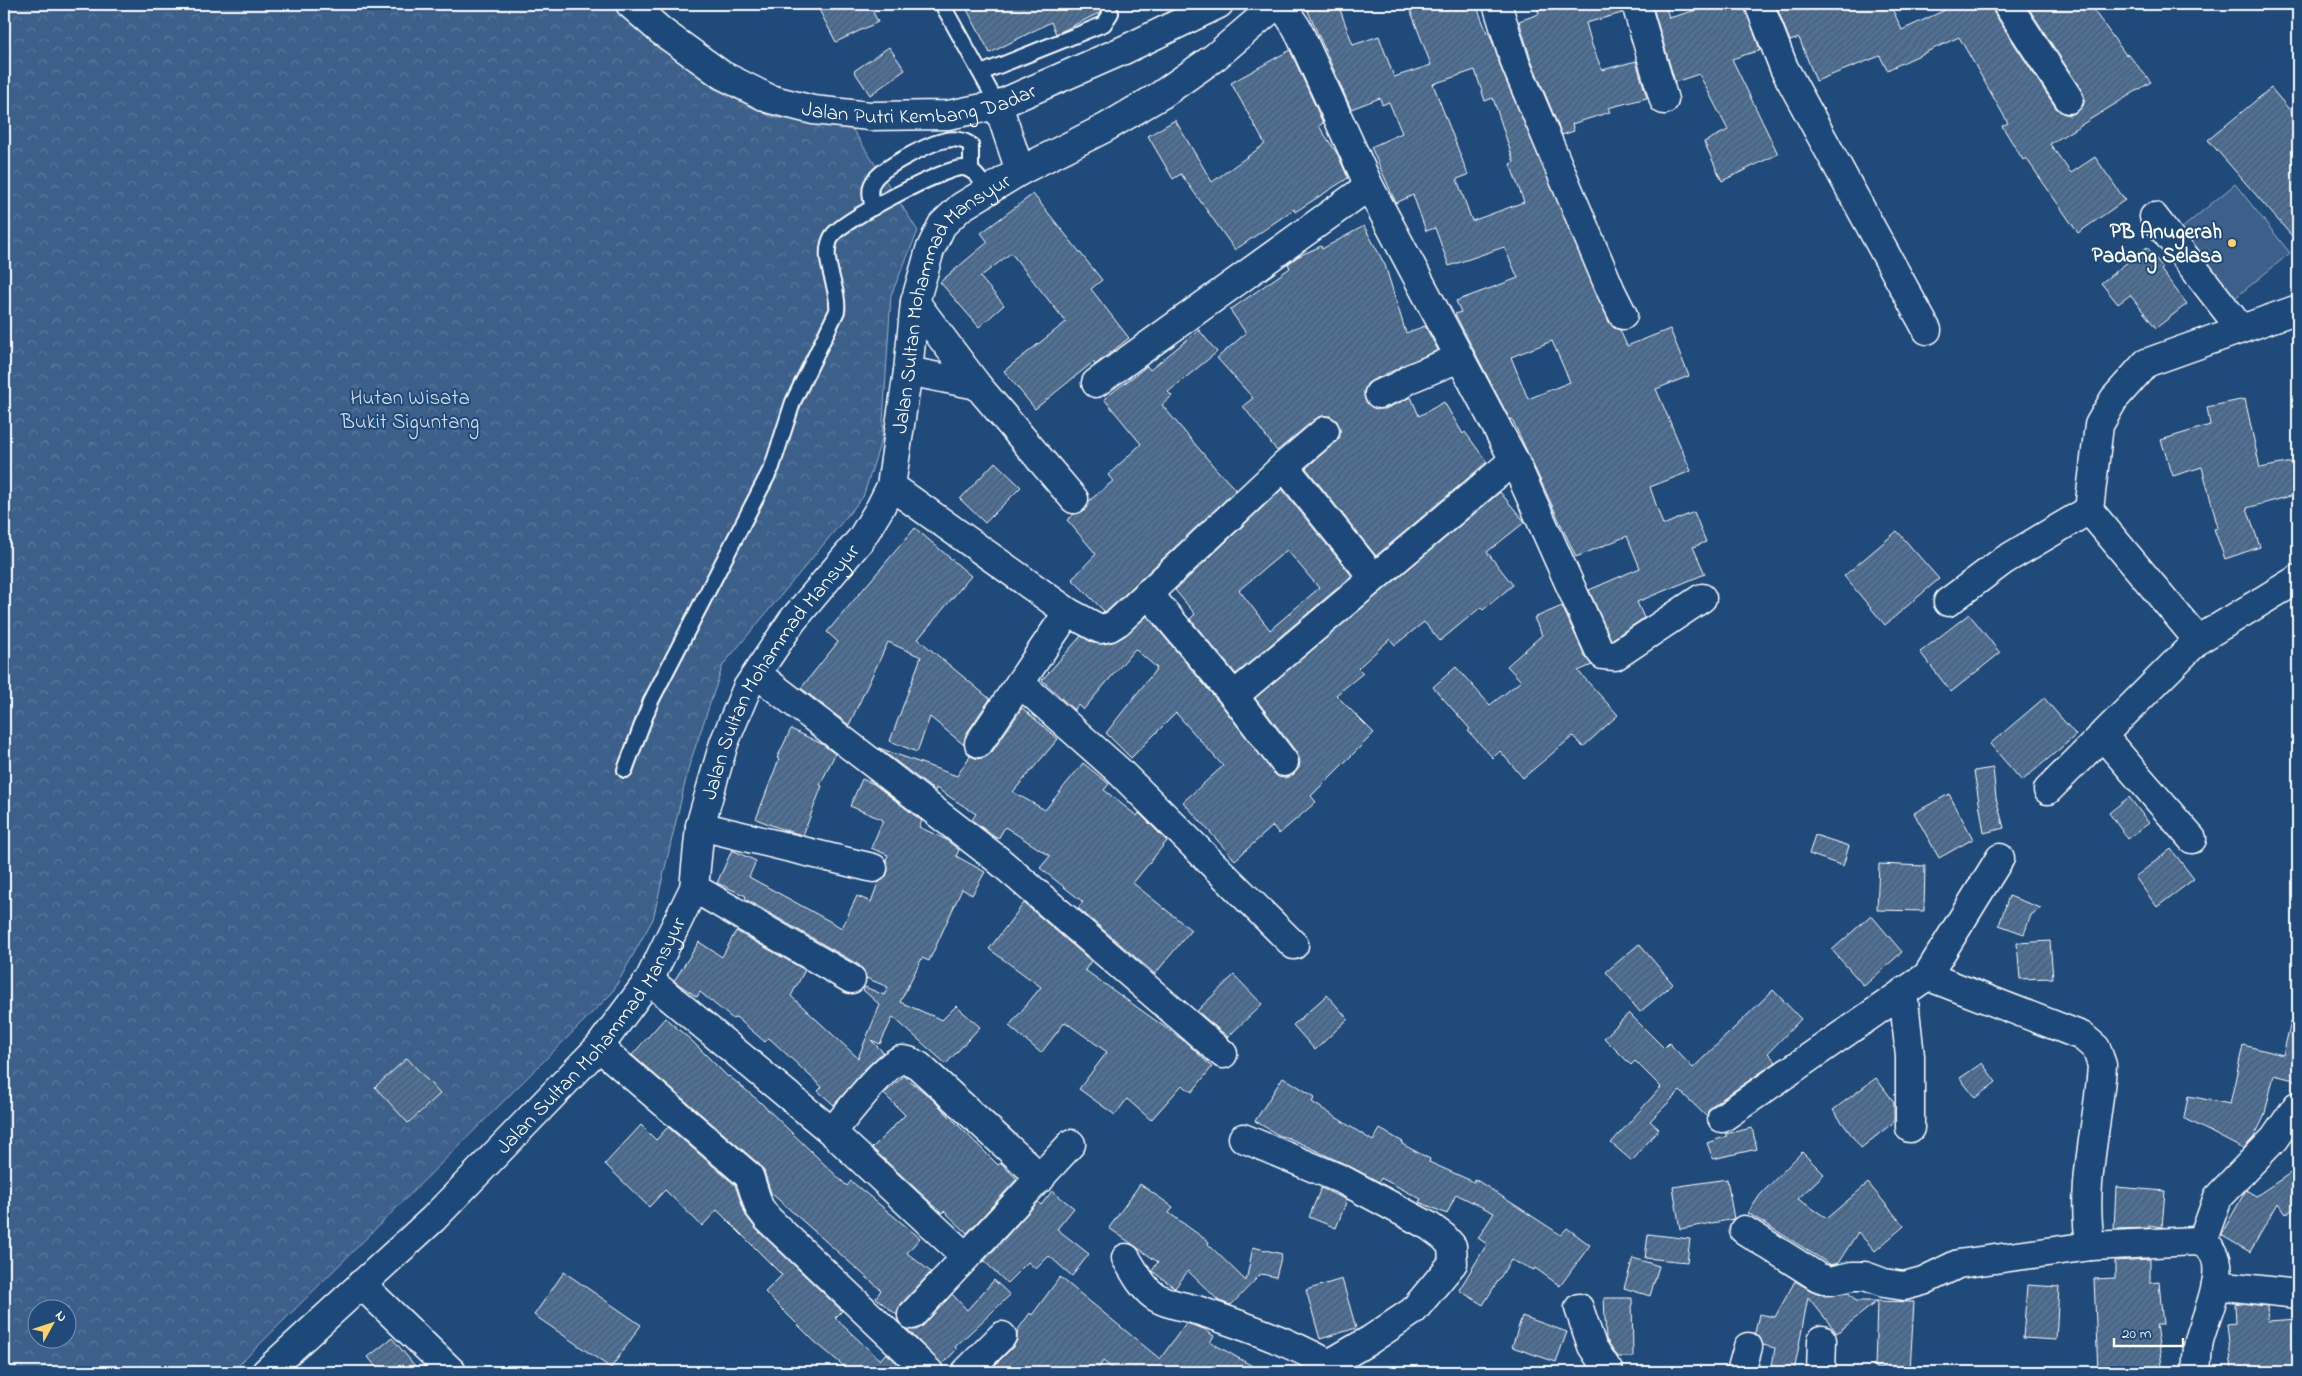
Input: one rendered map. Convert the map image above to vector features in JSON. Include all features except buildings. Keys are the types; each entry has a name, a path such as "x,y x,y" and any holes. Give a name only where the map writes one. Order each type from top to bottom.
{"street":[{"name":"Jalan Putri Kembang Dadar","path":"630,4 661,31 722,75 770,99 813,110 870,116 948,115 998,105 1124,50 1219,4"},
{"name":"Jalan Sultan Mohammad Mansyur","path":"266,1372 433,1219 599,1047 649,980 694,888 700,826 724,743 748,688 792,621 861,539 891,486 908,371 915,302 930,250 942,225 961,207 980,181 1020,171 1106,128 1161,95 1215,57 1277,4"},
{"path":"1281,4 1297,28 1369,186 1514,460 1602,655 1615,656 1702,598"},
{"path":"1497,4 1516,65 1607,282 1623,315"},
{"path":"1636,4 1664,100"},
{"path":"1759,4 1784,68 1927,330"},
{"path":"2007,4 2069,99"},
{"path":"998,105 1020,171"},
{"path":"1096,383 1369,186"},
{"path":"2154,217 2241,329"},
{"path":"915,302 977,385 1074,499"},
{"path":"2198,640 2089,510 2099,426 2114,399 2146,363 2298,309"},
{"path":"1379,394 1397,388 1411,378 1459,358"},
{"path":"908,371 977,385"},
{"path":"891,486 1068,612 1100,629 1118,622 1284,466 1325,431"},
{"path":"1234,696 1373,576 1514,460"},
{"path":"1284,466 1373,576"},
{"path":"1948,602 2003,561 2089,510"},
{"path":"2048,790 2198,640 2298,579"},
{"path":"1148,593 1234,696 1284,762"},
{"path":"979,743 1068,612"},
{"path":"757,674 997,859 1224,1054"},
{"path":"1020,683 1118,770 1294,945"},
{"path":"2102,734 2192,839"},
{"path":"700,826 872,868"},
{"path":"1722,1118 1927,976 2000,858"},
{"path":"694,888 851,979"},
{"path":"1927,976 2082,1036 2096,1048 2102,1065 2087,1201 2088,1231 2091,1246"},
{"path":"649,980 832,1132 966,1257"},
{"path":"1902,992 1910,1056 1910,1128"},
{"path":"599,1047 749,1176 759,1207 768,1219 929,1372"},
{"path":"832,1132 880,1076 895,1063 901,1060 909,1061 919,1066 1042,1178"},
{"path":"2202,1242 2218,1197 2274,1139 2297,1106"},
{"path":"1126,1258 1144,1287 1154,1296 1171,1304 1197,1310 1265,1334 1304,1350 1335,1368 1370,1340 1413,1311 1453,1263 1454,1250 1444,1236 1429,1226 1343,1180 1243,1138"},
{"path":"912,1315 1042,1178 1071,1144"},
{"path":"1744,1230 1818,1277 1830,1280 1865,1276 1884,1283 1904,1286 1923,1280 1958,1264 2091,1246 2202,1242 2210,1248 2217,1264 2216,1285 2199,1342 2196,1372"},
{"path":"361,1284 452,1372"},
{"path":"2216,1285 2298,1294"},
{"path":"1579,1308 1592,1346 1609,1372"},
{"path":"966,1372 1002,1336"},
{"path":"1821,1372 1822,1340"},
{"path":"1741,1372 1748,1346"}],"lane":[{"path":"942,4 998,105"},
{"path":"981,73 1104,24 1112,13 1107,4"},
{"path":"873,208 870,189 873,180 885,168 946,139 967,141 972,145 980,181"},
{"path":"625,770 651,701 772,467 793,402 837,311 838,299 829,266 827,247 833,234 857,216 914,186 952,170 963,168 980,181"}],"green space":[{"name":"Hutan Wisata Bukit Siguntang","path":"4,4 611,4 713,88 772,117 851,127 918,231 891,295 882,438 863,497 723,665 689,766 653,919 612,993 232,1372 4,1372"},
{"name":"PB Anugerah Padang Selasa","path":"2235,184 2290,253 2230,302 2175,234"}],"place":[{"name":"PB Anugerah Padang Selasa","path":"2232,243"}]}
